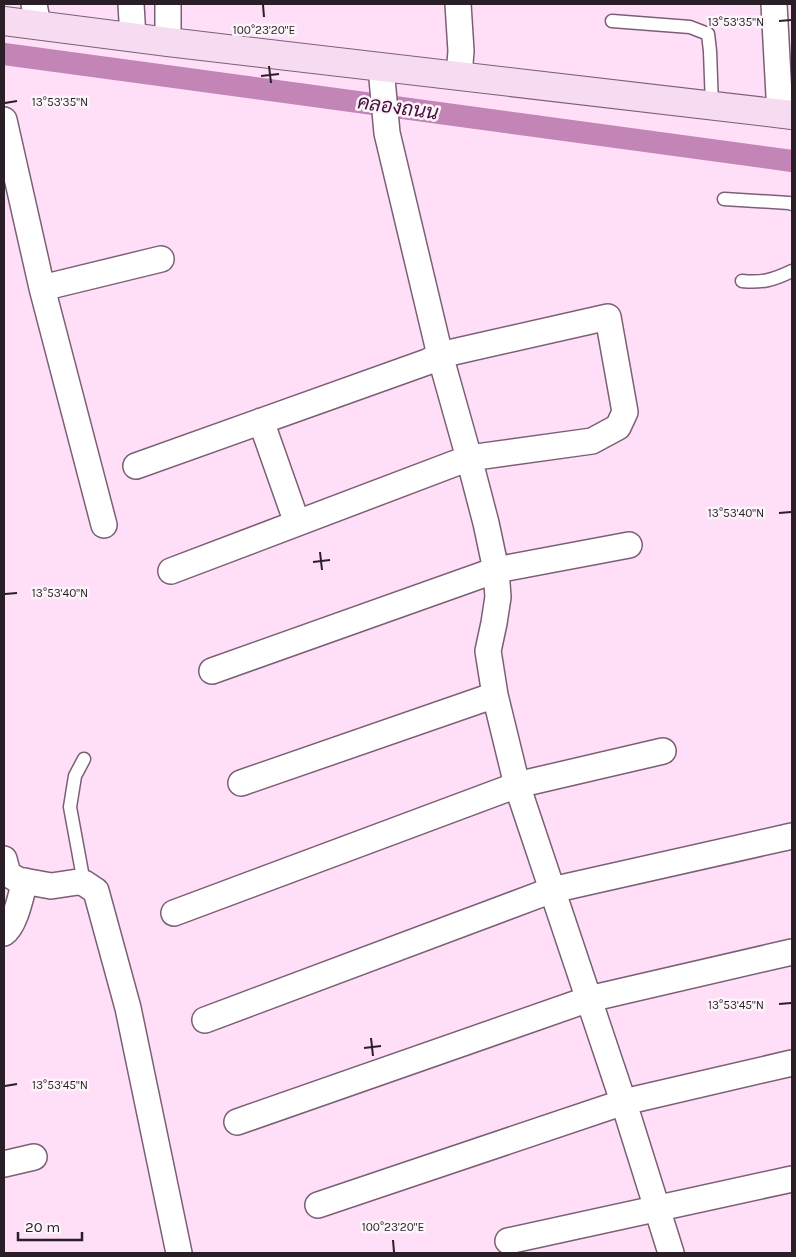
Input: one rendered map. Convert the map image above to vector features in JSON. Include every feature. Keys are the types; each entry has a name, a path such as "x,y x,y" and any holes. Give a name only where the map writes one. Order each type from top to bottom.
{"street":[{"path":"132,4 133,38"},
{"path":"168,4 168,42"},
{"path":"458,4 461,51 459,76"},
{"path":"4,21 36,15 133,38 382,77 459,76 786,115 774,4"},
{"path":"382,77 387,133 440,355 469,458 496,570 498,597 488,651 495,695 517,785 624,1102 672,1253"},
{"path":"4,120 42,288 104,525"},
{"path":"42,288 161,259"},
{"path":"136,466 428,362 440,355 608,317 625,412 618,427 592,441 469,458 171,571"},
{"path":"261,421 297,523"},
{"path":"212,671 496,570 629,545"},
{"path":"241,783 495,695"},
{"path":"174,913 517,785 663,750"},
{"path":"205,1020 552,890 792,836"},
{"path":"4,859 8,874 18,880 51,886 78,882 84,883 96,891 128,1008 179,1253"},
{"path":"4,933 9,930 26,881"},
{"path":"237,1122 589,999 792,952"},
{"path":"318,1205 624,1102 792,1063"},
{"path":"4,1164 34,1157"},
{"path":"508,1241 792,1179"}],"lane":[{"path":"612,21 690,26 708,34 712,106"},
{"path":"724,199 792,204"},
{"path":"742,281 756,282 775,279 792,271"},
{"path":"84,759 75,776 70,807 84,883"}],"waterway":[{"name":"คลองถนน","path":"4,54 792,161"}]}
